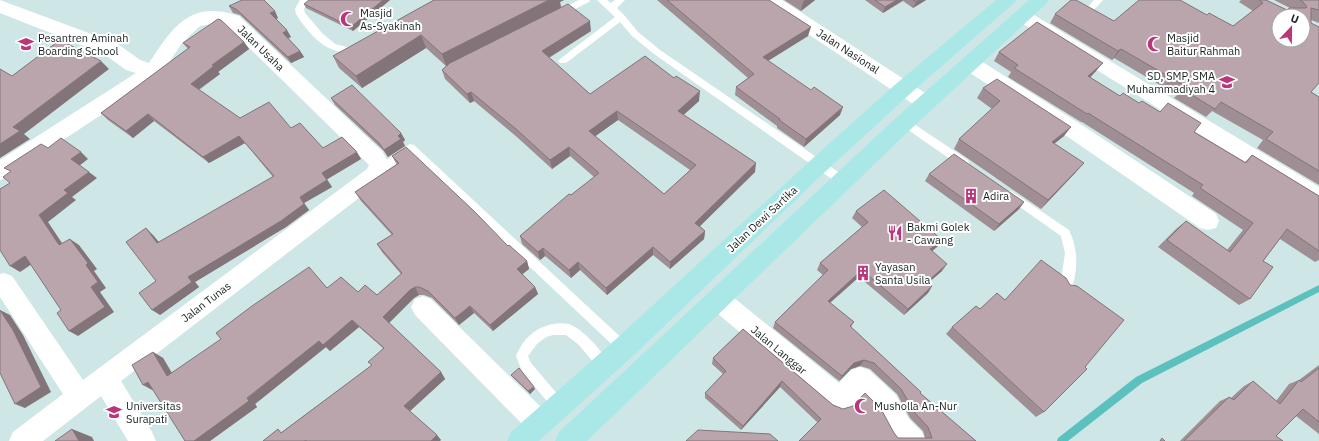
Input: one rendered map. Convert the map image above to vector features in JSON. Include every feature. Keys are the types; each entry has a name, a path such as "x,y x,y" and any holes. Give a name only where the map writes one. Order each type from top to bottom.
{"main road":[{"name":"Jalan Dewi Sartika","path":"520,441 624,348 819,165 904,88 1007,0"},
{"path":"568,441 905,122 971,64 1040,0"}],"street":[{"name":"Jalan Nasional","path":"770,0 926,103"},
{"path":"0,6 111,49 133,65 153,71"},
{"path":"1023,16 1319,198"},
{"name":"Jalan Usaha","path":"0,172 153,71 174,38 194,21 208,17 226,18 233,21 377,164"},
{"path":"971,64 1078,133 1208,221"},
{"name":"Jalan Tunas","path":"22,441 106,378 377,164"},
{"path":"4,282 80,398"},
{"name":"Jalan Langgar","path":"717,301 725,305 840,400 860,379 887,404 900,428 913,441"},
{"path":"423,307 539,424"},
{"path":"106,378 143,441"}],"lane":[{"path":"305,0 300,9 301,14 331,47 337,50 351,50 366,43"},
{"path":"551,18 586,0"},
{"path":"601,0 621,16 635,34 657,52 843,181"},
{"path":"611,8 621,0"},
{"path":"1092,7 1099,0"},
{"path":"563,61 621,16"},
{"path":"905,122 976,171"},
{"path":"377,164 410,148 624,348"},
{"path":"1001,189 1065,233 1070,241 1071,250 1066,287"},
{"path":"559,406 526,367 522,356 527,345 536,334 553,328 568,329 586,344 604,366"}],"building":[{"path":"242,0 264,0 275,11 270,13 287,30 283,33 300,51 288,57 236,9 229,6"},
{"name":"Masjid As-Syakinah","path":"309,0 383,0 351,27 304,4"},
{"path":"434,0 549,0 442,54 421,35 356,76 333,56"},
{"path":"667,0 769,0 811,27 763,57 811,90 814,87 843,107 806,139 736,87 754,74"},
{"path":"875,0 897,0 885,7"},
{"path":"1071,0 1076,0 1114,21 1139,0 1180,0 1207,15 1209,13 1233,26 1263,3 1259,0 1266,0 1283,8 1271,8 1271,48 1311,48 1311,23 1319,27 1319,83 1311,92 1319,97 1319,171 1266,139 1273,132 1221,102 1215,109 1182,89 1185,86 1121,49 1118,51 1055,14"},
{"path":"1300,0 1319,0 1319,10 1306,8 1307,7"},
{"path":"568,4 590,21 542,51 590,94 645,56 674,78 676,76 700,91 678,111 756,163 695,223 705,231 670,262 653,247 606,288 578,262 569,270 543,248 538,252 520,236 569,194 571,195 599,173 569,147 550,160 516,129 471,92 467,94 442,70 450,63","holes":["617,111 696,165 664,194 589,131"]},
{"path":"218,19 221,20 244,42 212,65 214,66 191,84 240,118 269,102 291,128 300,123 323,148 342,137 357,152 322,173 327,180 300,197 304,204 281,221 188,277 192,282 152,310 139,293 156,281 126,242 146,228 157,243 274,176 239,136 203,157 148,114 126,131 101,113 190,47 183,43"},
{"path":"1037,22 1103,63 1088,76 1120,96 1123,93 1139,103 1142,101 1160,112 1168,103 1201,123 1194,132 1246,163 1252,155 1319,196 1319,251 1287,229 1263,261 1273,267 1250,299 1167,240 1186,221 1230,252 1253,223 1200,188 1203,185 1014,68 1018,65 999,52"},
{"path":"60,40 101,61 13,127 20,131 0,144 0,69 12,76"},
{"path":"997,79 1071,127 1052,142 1084,163 1048,200 959,139 1000,101 983,88"},
{"path":"352,85 401,133 398,136 401,139 384,150 379,143 331,98"},
{"path":"61,138 81,152 71,159 89,172 64,190 68,193 39,215 59,245 70,239 88,263 86,265 98,282 91,287 105,307 69,331 57,313 61,310 25,256 10,266 0,250 0,189 10,183 3,177 11,171 4,168 41,144 48,148"},
{"path":"406,147 475,212 508,246 509,245 527,261 517,269 535,287 490,325 470,306 455,318 428,291 419,287 415,287 410,290 383,317 441,372 404,406 437,435 431,441 263,441 278,429 281,433 372,365 368,362 384,348 352,320 323,345 319,341 247,398 249,401 194,441 185,441 148,382 143,385 132,365 153,352 167,376 221,339 216,333 309,267 327,288 341,277 358,292 365,285 377,295 402,273 377,244 393,234 355,192 399,163 392,156"},
{"name":"Adira","path":"954,154 1024,202 999,224 929,174"},
{"path":"884,190 942,240 930,249 947,264 927,282 932,286 908,309 862,270 828,301 854,322 850,326 921,392 920,393 976,441 799,441 821,419 782,381 743,426 705,393 726,371 713,358 743,329 833,405 843,409 853,406 865,393 881,409 898,438 932,438 928,427 915,413 901,389 874,363 864,360 854,363 842,376 775,322 828,270 820,263 868,222 856,211"},
{"path":"1041,260 1066,278 1070,285 1077,286 1124,320 1085,367 1087,369 1044,412 952,327 976,306 980,309 997,293 1005,300"},
{"path":"0,310 13,330 41,387 15,404 0,373"},
{"path":"519,368 534,387 528,391 511,375"},
{"path":"1319,368 1319,422 1303,409 1276,436 1283,441 1184,441 1229,397 1234,400 1253,381 1280,404 1299,380 1301,382"},
{"path":"72,429 79,441 55,441"},
{"path":"698,430 770,434 778,441 686,441"}],"waterway":[{"path":"1061,441 1139,380 1319,288"}],"place":[{"name":"Masjid As-Syakinah","path":"348,19"},
{"name":"Pesantren Aminah Boarding School","path":"26,44"},
{"name":"Masjid Baitur Rahmah","path":"1155,44"},
{"name":"SD, SMP, SMA Muhammadiyah 4","path":"1227,82"},
{"name":"Adira","path":"971,196"},
{"name":"Bakmi Golek - Cawang","path":"895,233"},
{"name":"Yayasan Santa Usila","path":"863,273"},
{"name":"Musholla An-Nur","path":"862,406"},
{"name":"Universitas Surapati","path":"114,412"}]}
